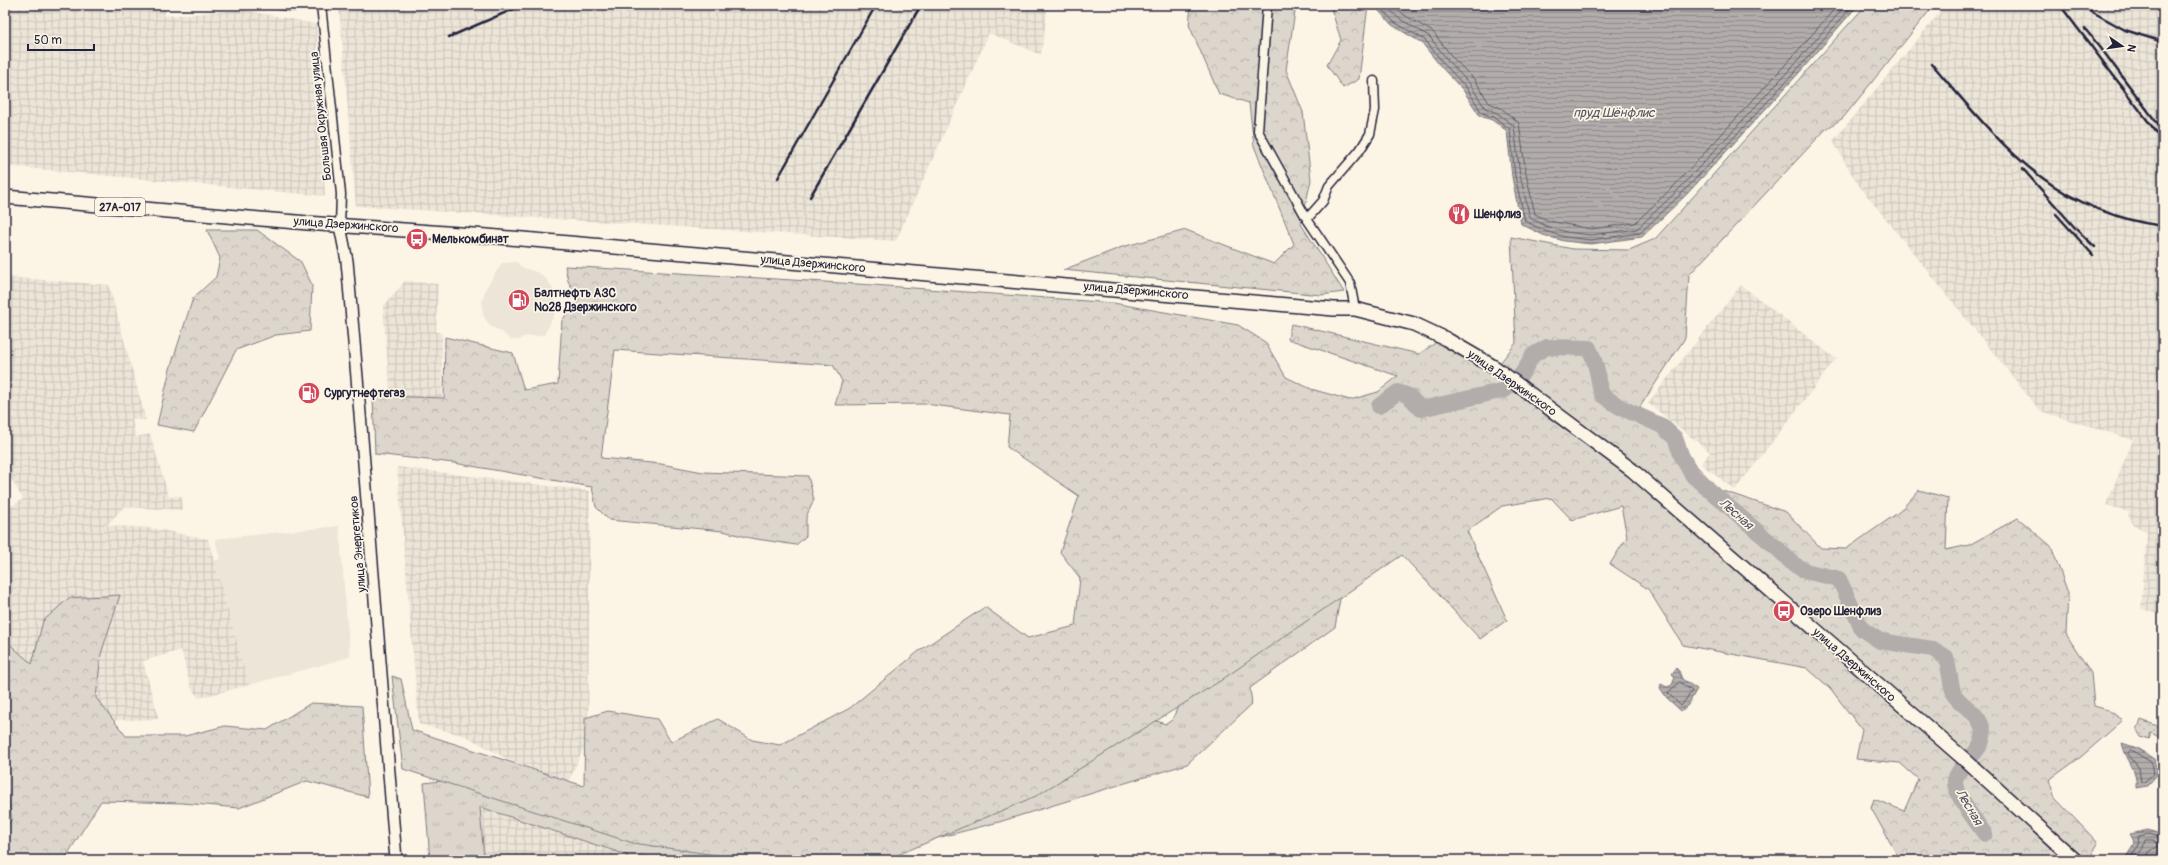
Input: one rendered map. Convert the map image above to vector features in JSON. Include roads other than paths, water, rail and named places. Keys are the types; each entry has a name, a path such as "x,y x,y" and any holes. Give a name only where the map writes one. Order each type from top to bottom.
{"main road":[{"name":"улица Дзержинского","path":"5,197 340,226 487,236 1334,309 1355,309 1414,324 1481,358 1632,470 1980,773 2075,860"},
{"name":"улица Энергетиков","path":"340,226 347,261 396,860"}],"street":[{"name":"Большая Окружная улица","path":"322,5 341,194 340,226"},
{"path":"1267,5 1258,131 1307,219 1350,283 1355,309"},
{"path":"1307,219 1323,201 1329,186 1360,150 1370,134 1375,110 1374,81"}],"water":[{"name":"пруд Шёнфлис","path":"1377,5 1858,5 1798,74 1686,195 1642,237 1591,244 1564,241 1543,235 1521,224 1512,177 1507,131 1492,120 1480,116 1463,90 1442,68 1422,43 1392,25 1378,10"},
{"path":"1676,668 1682,679 1697,689 1688,705 1681,711 1667,698 1660,688 1661,684 1667,687 1672,685 1675,677 1672,674"},
{"path":"2122,743 2137,748 2154,759 2157,775 2147,786 2136,788 2134,770 2126,755"},
{"path":"2148,830 2163,835 2163,854 2154,860 2124,860 2135,843 2130,834"}],"waterway":[{"name":"Лесная","path":"1379,406 1398,392 1409,396 1421,409 1505,390 1523,372 1533,355 1547,347 1589,348 1596,366 1602,395 1620,407 1662,426 1675,438 1682,457 1693,476 1778,549 1792,563 1805,571 1839,579 1862,629 1880,641 1933,649 1946,657 1952,689 1955,696 1975,715 1979,720 1983,731 1983,739 1980,746 1959,772 1955,784 1963,803 1985,834"}],"railway":[{"path":"449,37 523,5"},
{"path":"778,178 876,5"},
{"path":"810,197 921,5"},
{"path":"2060,5 2163,141"},
{"path":"2080,5 2125,30 2163,42"},
{"path":"2085,29 2163,131"},
{"path":"1932,64 1981,121 2006,146 2031,169 2059,189 2089,206 2124,218 2163,226"},
{"path":"2023,169 2077,230 2095,247"},
{"path":"2056,214 2093,255"}],"place":[{"name":"Шенфлиз","path":"1459,214"},
{"name":"Мелькомбинат","path":"417,239"},
{"name":"Балтнефть АЗС №28 Дзержинского","path":"519,300"},
{"name":"Сургутнефтегаз","path":"309,393"},
{"name":"Озеро Шенфлиз","path":"1784,611"}]}
